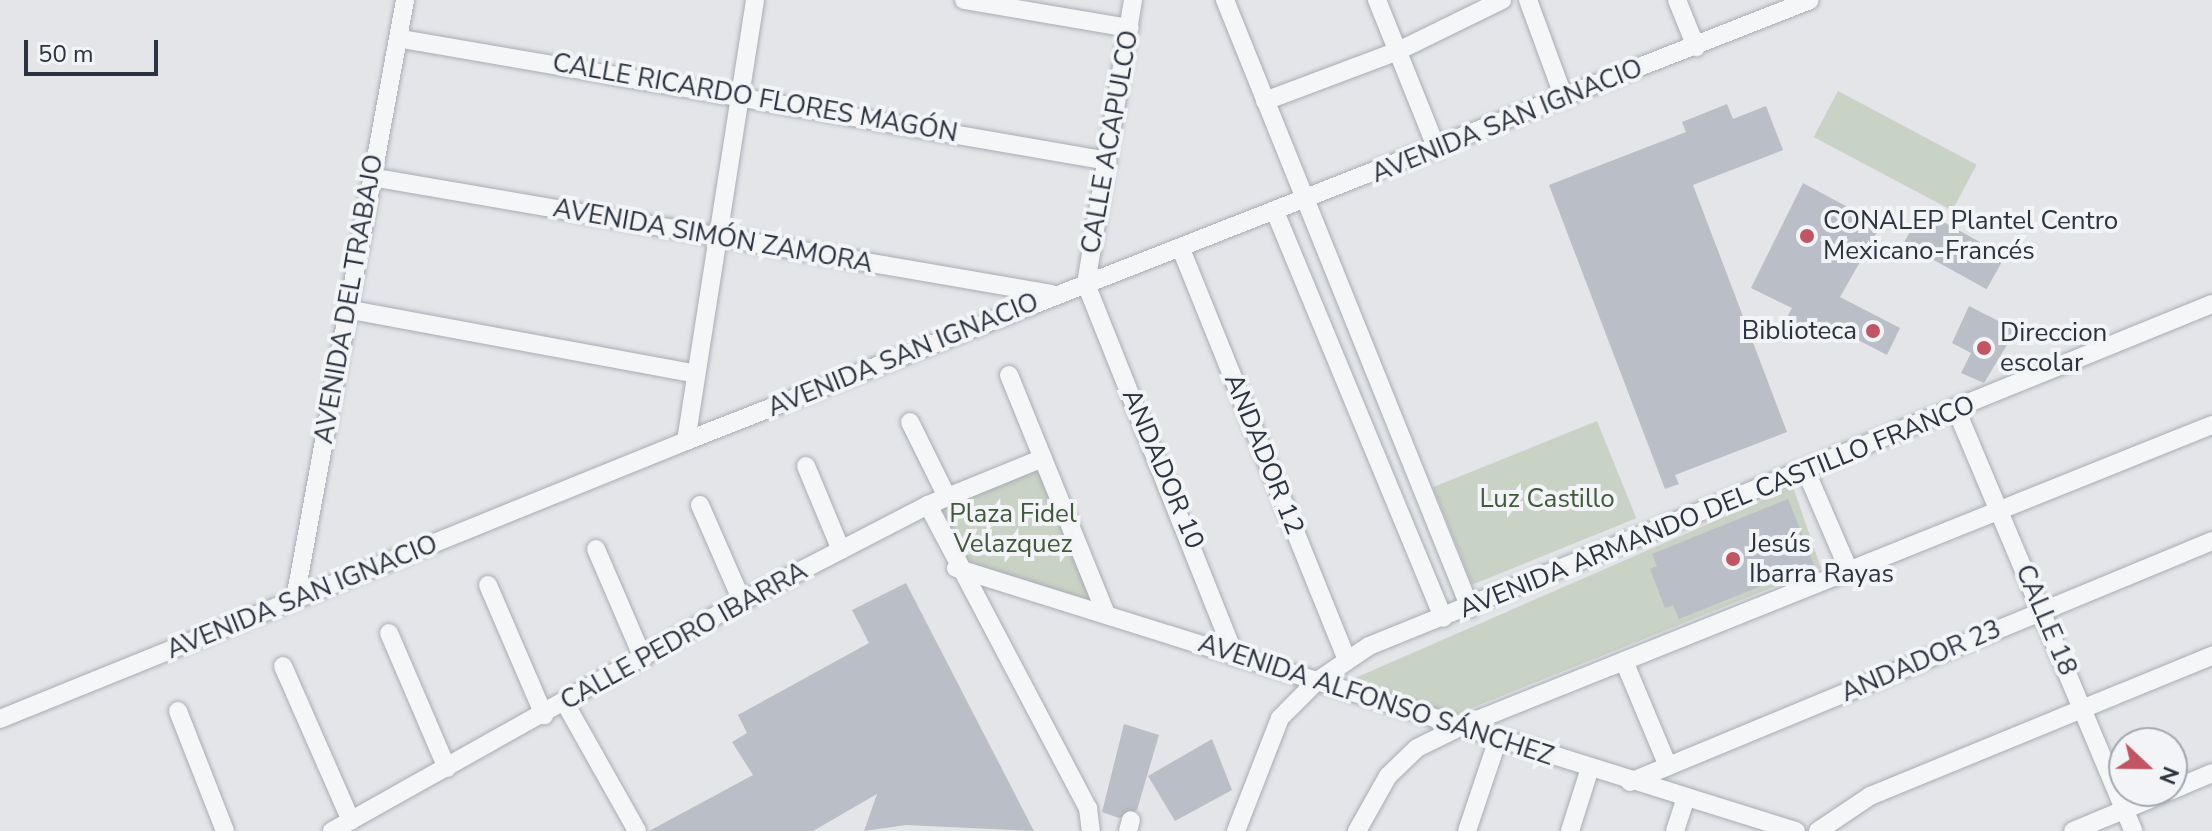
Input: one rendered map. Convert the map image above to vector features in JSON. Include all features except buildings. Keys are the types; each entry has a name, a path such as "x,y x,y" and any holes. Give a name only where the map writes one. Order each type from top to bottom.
{"street":[{"name":"AVENIDA DEL TRABAJO","path":"295,599 371,177 402,39 405,0"},
{"path":"686,441 712,237 755,0"},
{"path":"964,0 1130,28"},
{"name":"CALLE ACAPULCO","path":"1086,284 1133,0"},
{"path":"1225,0 1308,199 1470,608"},
{"path":"1377,0 1437,149"},
{"path":"1265,101 1398,51 1502,0"},
{"path":"1528,0 1564,98"},
{"path":"1677,0 1696,47"},
{"name":"AVENIDA SAN IGNACIO","path":"0,719 686,441 1054,295 1276,214 1810,0"},
{"name":"CALLE RICARDO FLORES MAGÓN","path":"402,39 739,93 1108,161"},
{"name":"AVENIDA SIMÓN ZAMORA","path":"371,177 1054,295"},
{"path":"1276,214 1443,618"},
{"name":"ANDADOR 12","path":"1181,249 1347,659"},
{"name":"ANDADOR 10","path":"1086,284 1235,656"},
{"name":"AVENIDA ARMANDO DEL CASTILLO FRANCO","path":"1236,831 1280,718 1316,682 1347,659 2212,304"},
{"path":"346,309 693,373"},
{"path":"1009,375 1106,614"},
{"name":"CALLE 18","path":"1956,409 2001,509 2040,611 2084,708 2133,831"},
{"path":"910,422 947,497"},
{"path":"1357,831 1388,776 1417,748 1462,726 2212,425"},
{"name":"CALLE PEDRO IBARRA","path":"332,831 544,715 742,601 928,505 1043,458"},
{"path":"806,466 841,550"},
{"path":"1806,471 1849,571"},
{"path":"700,505 742,601"},
{"path":"928,505 956,568 1088,808 1091,830"},
{"name":"ANDADOR 23","path":"1630,782 2212,541"},
{"path":"596,549 643,658"},
{"name":"AVENIDA ALFONSO SÁNCHEZ","path":"956,568 1462,726 1630,782 1796,831"},
{"path":"488,585 544,715"},
{"path":"389,633 447,768"},
{"path":"1818,831 1870,796 2212,656"},
{"path":"1624,661 1668,766"},
{"path":"283,666 351,821"},
{"path":"565,703 637,831"},
{"path":"178,711 225,831"},
{"path":"1467,831 1498,739"},
{"path":"1570,831 1590,768"},
{"path":"2188,783 2212,773"},
{"path":"1675,831 1686,797"},
{"path":"2073,831 2130,807"}],"green space":[{"path":"1838,91 1977,165 1952,211 1814,137"},
{"name":"Luz Castillo","path":"1597,421 1636,518 1472,585 1433,487"},
{"name":"Plaza Fidel Velazquez","path":"1043,458 1106,614 956,568 928,505"},
{"path":"1793,487 1821,568 1447,718 1339,685"}],"place":[{"name":"CONALEP Plantel Centro Mexicano-Francés","path":"1807,236"},
{"name":"Biblioteca","path":"1873,331"},
{"name":"Direccion escolar","path":"1984,348"},
{"name":"Jesús Ibarra Rayas","path":"1733,559"}]}
